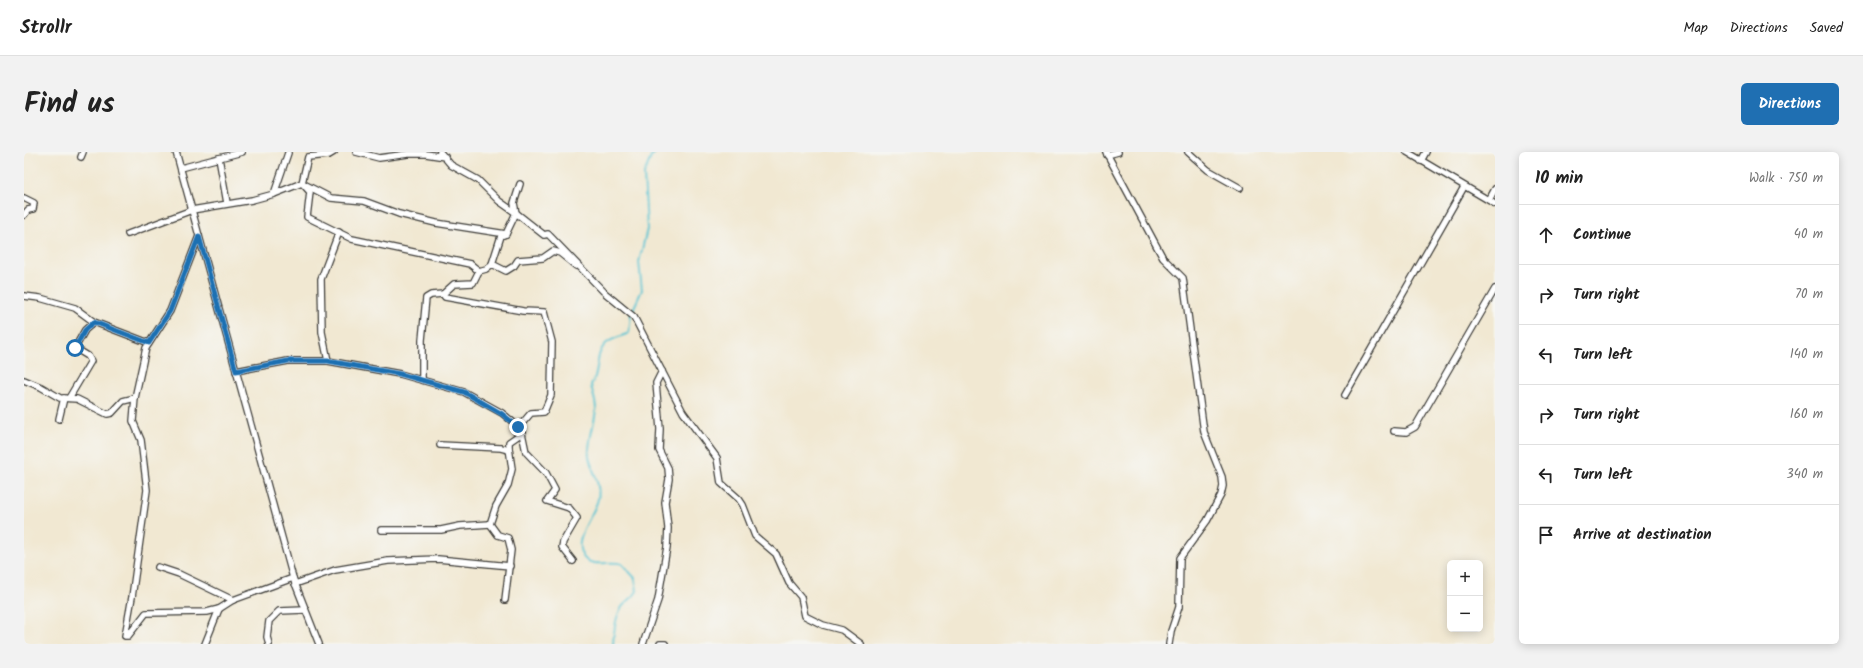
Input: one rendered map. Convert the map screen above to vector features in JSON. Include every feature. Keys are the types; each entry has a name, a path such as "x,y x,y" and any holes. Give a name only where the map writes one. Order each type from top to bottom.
{"street":[{"path":"176,152 294,581 319,644"},
{"path":"180,168 242,152"},
{"path":"302,183 308,157 329,155 334,152"},
{"path":"356,152 378,158 408,154 426,154 445,157"},
{"path":"440,152 450,165 478,180 498,201 516,213 544,236 548,234 605,293 634,317 683,412 718,458 721,483 739,499 743,505 755,536 776,554 789,583 801,597 805,616 823,625 842,630 861,644"},
{"path":"1118,152 1106,153 1163,258 1183,278 1204,432 1222,482 1221,495 1207,521 1180,558 1180,601 1169,644"},
{"path":"1188,152 1208,170 1240,188"},
{"path":"1407,152 1495,204"},
{"path":"1421,161 1426,152"},
{"path":"274,194 288,153"},
{"path":"219,158 227,203"},
{"path":"302,183 310,192 307,217 352,239 470,264 479,271"},
{"path":"128,234 192,210 252,200 274,194 302,183 330,198 364,201 399,214 436,223 506,234"},
{"path":"422,380 424,302 428,296 443,294 454,284 473,283 479,271 486,269 492,264 501,236 506,234 516,213 514,203 520,184"},
{"path":"1345,395 1464,187"},
{"path":"1488,200 1495,189"},
{"path":"24,198 34,203 33,209 28,210 24,215"},
{"path":"328,361 322,332 321,279 339,232"},
{"path":"199,236 170,311 149,343 135,398 133,421 141,440 147,490 125,636 128,636 146,613 207,612 219,608 233,600 335,570 388,562 438,559 510,566"},
{"path":"492,264 506,271 514,266 518,260 543,258 553,251 560,253 571,264 582,269"},
{"path":"1394,431 1406,432 1416,427 1495,289"},
{"path":"440,445 501,448 509,450 509,442 520,430 531,413 544,412 551,395 552,342 544,312 523,311 445,297 443,294"},
{"path":"24,296 40,298 75,308 94,322 149,343"},
{"path":"59,420 66,398 91,361 88,356 75,348 85,330 94,322"},
{"path":"236,371 288,361 328,361 400,374 464,392 502,414 520,430 526,452 546,474 555,490 547,501 569,508 577,518 563,542 562,547 573,561"},
{"path":"643,644 658,600 667,547 668,528 665,502 670,479 668,468 659,450 660,429 656,383 662,372"},
{"path":"24,380 41,387 60,398 77,399 107,414 112,413 124,401 135,398"},
{"path":"490,524 496,506 508,485 512,469 509,442"},
{"path":"381,530 441,530 460,526 490,524"},
{"path":"490,524 498,535 508,538 512,550 505,600"},
{"path":"158,567 180,574 233,600"},
{"path":"205,644 219,608"},
{"path":"269,644 267,637 269,621 279,611 305,610"},
{"path":"660,644 665,644"}],"waterway":[{"path":"613,644 615,625 618,615 622,607 634,596 637,591 635,578 622,564 592,563 584,558 580,551 581,536 596,506 599,494 589,457 589,446 596,409 591,385 596,374 600,352 603,346 615,338 629,333 631,314 642,290 639,262 647,229 644,174 651,157 656,152"}],"route":[{"path":"75,348 85,330 94,322 149,343 170,311 199,236 236,371 288,361 328,361 400,374 464,392 502,414 518,427"}]}
